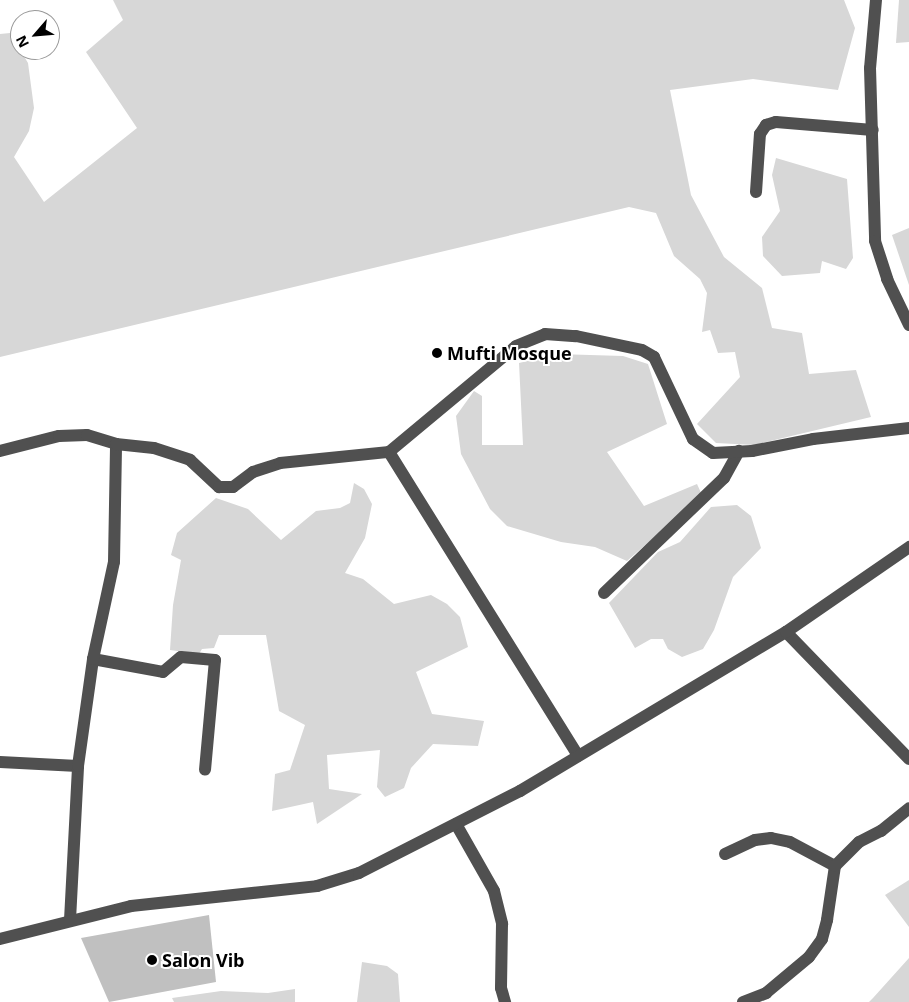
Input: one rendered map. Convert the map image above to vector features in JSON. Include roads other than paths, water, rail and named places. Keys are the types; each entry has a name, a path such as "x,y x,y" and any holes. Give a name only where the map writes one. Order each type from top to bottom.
{"street":[{"path":"876,0 870,68 873,130 874,242 887,278 909,325"},
{"path":"756,192 760,134 766,125 776,122 873,130"},
{"path":"0,451 59,436 87,436 116,444 154,448 190,460 219,487 233,487 253,472 280,463 389,452 516,346 545,334 586,338 642,350 654,357 693,439 713,453 738,452 909,428"},
{"path":"70,920 78,766 93,660 114,562 116,444"},
{"path":"389,452 578,756"},
{"path":"604,593 724,478 738,452"},
{"path":"0,939 131,906 317,886 391,859 578,756 786,632 909,547"},
{"path":"786,632 835,686 909,758"},
{"path":"93,660 163,672 181,656 214,660 205,770"},
{"path":"0,762 78,766"},
{"path":"743,1002 766,992 786,978 813,951 822,939 827,920 835,866 854,846 881,831 909,808"},
{"path":"456,824 494,891 502,924 501,988 504,1002"},
{"path":"725,854 755,840 772,838 790,842 835,866"}],"place":[{"name":"Mufti Mosque","path":"437,353"},
{"name":"Salon Vib","path":"152,960"}]}
